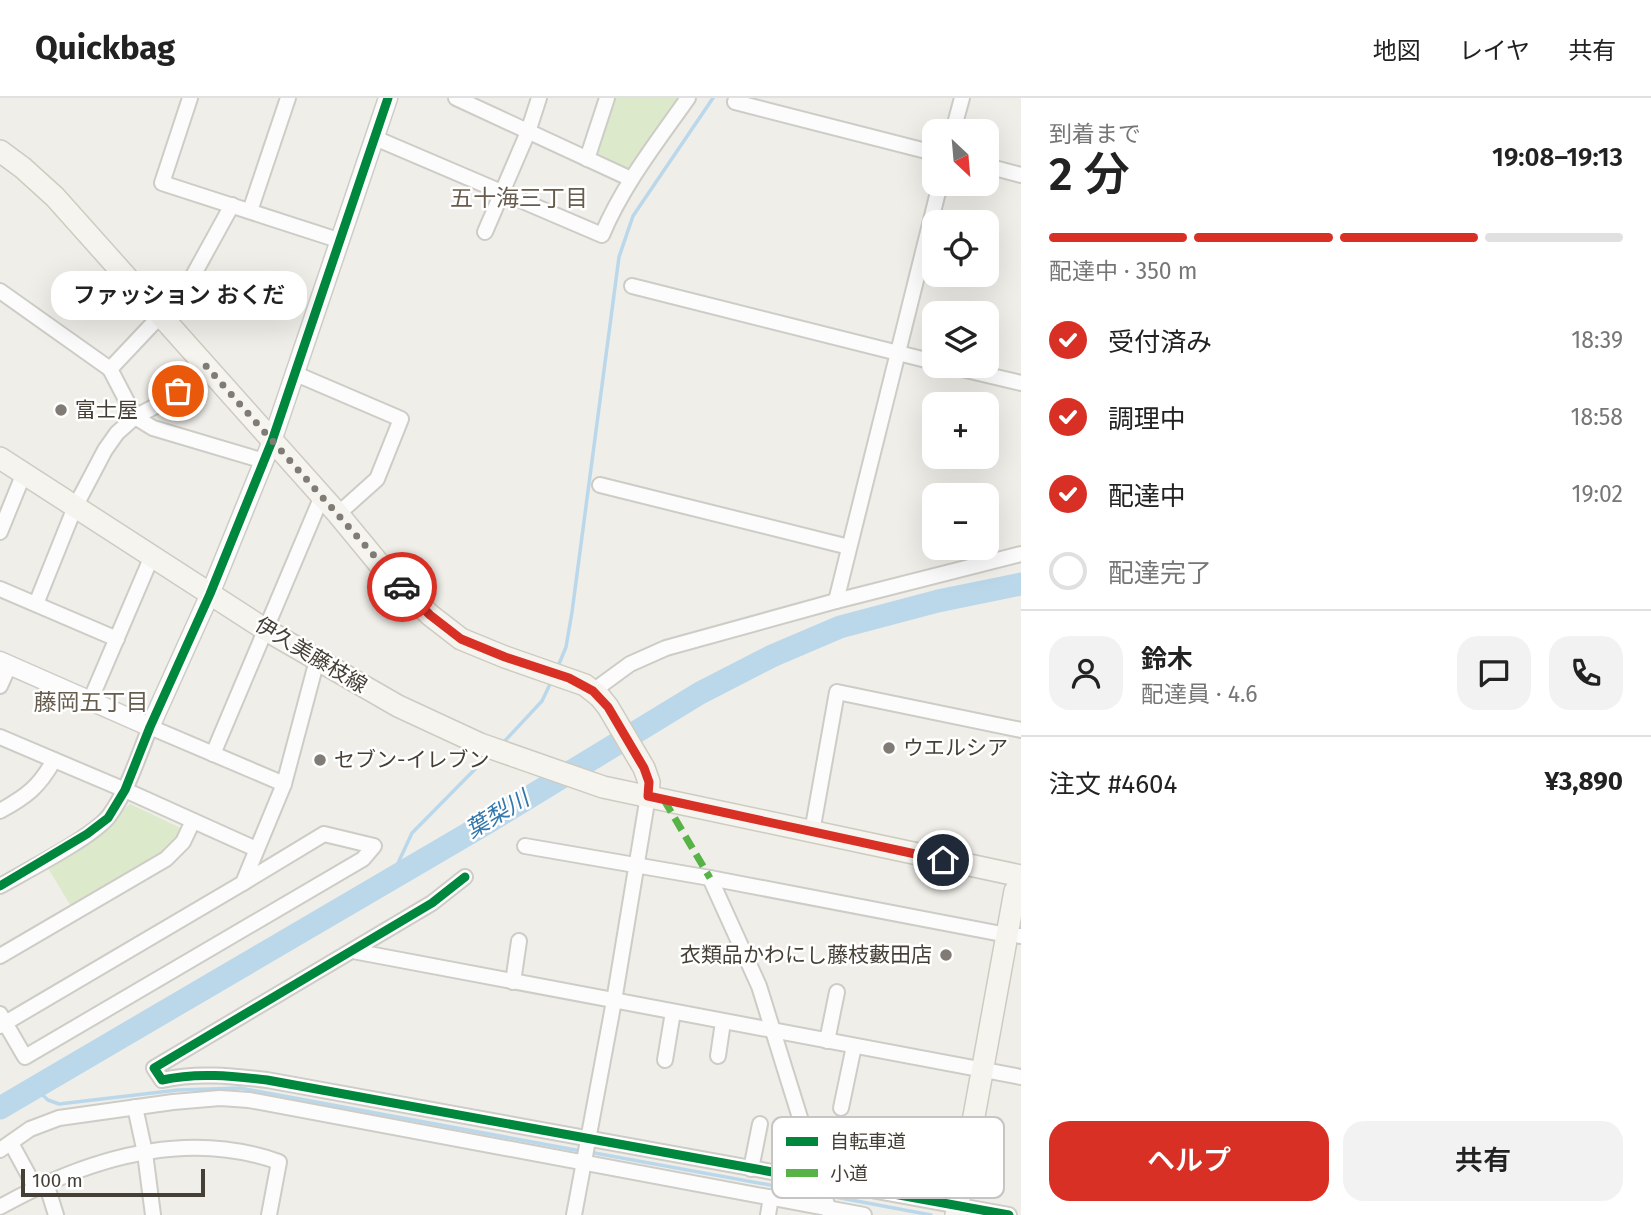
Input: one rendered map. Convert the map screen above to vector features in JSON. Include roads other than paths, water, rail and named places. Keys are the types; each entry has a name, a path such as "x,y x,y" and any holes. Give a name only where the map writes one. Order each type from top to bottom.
{"main road":[{"path":"0,151 55,197 385,570 449,631 461,639 569,678 593,691 608,707 644,768 649,782 648,796"},
{"name":"伊久美藤枝線","path":"0,458 266,630 398,706 480,744 603,787 1021,876"},
{"path":"978,1117 1017,934 1015,891 1021,884"}],"street":[{"path":"190,98 162,183 341,241"},
{"path":"250,211 288,98"},
{"path":"0,886 87,834 107,818 125,790 150,727 210,594 272,441 388,98"},
{"path":"456,98 631,179"},
{"path":"485,232 528,132 539,98"},
{"path":"587,159 607,98"},
{"path":"375,138 602,235 612,211 631,179 688,98"},
{"path":"956,119 962,98"},
{"path":"735,102 922,150"},
{"path":"999,169 1021,175"},
{"path":"836,601 937,196"},
{"path":"110,369 164,319 232,205"},
{"path":"632,286 922,359"},
{"path":"0,291 110,369 135,417 164,432 264,461"},
{"path":"36,604 75,506 117,433 135,417 167,400 206,366"},
{"path":"296,374 401,419 377,479 338,514"},
{"path":"999,378 1021,383"},
{"path":"0,532 24,473"},
{"path":"600,485 849,547"},
{"path":"213,754 322,496"},
{"path":"593,691 630,664 666,648 1021,554"},
{"path":"90,701 152,556"},
{"path":"0,589 117,639"},
{"path":"243,883 284,784 317,660"},
{"path":"0,686 5,664 284,784"},
{"path":"812,832 837,692 1021,730"},
{"path":"0,737 256,849"},
{"path":"0,811 29,794 43,779 54,760"},
{"path":"575,1215 648,796"},
{"path":"0,956 166,859 183,842 193,821"},
{"path":"324,834 374,846 363,859 25,1057 2,1021 243,883 324,834"},
{"path":"525,846 1017,934"},
{"path":"465,877 432,903 154,1068 162,1080 183,1075 267,1080 772,1173"},
{"path":"710,878 759,986 800,1117"},
{"path":"513,982 519,941"},
{"path":"353,951 1021,1077"},
{"path":"827,1041 837,992"},
{"path":"665,1060 673,1012"},
{"path":"718,1056 723,1022"},
{"path":"841,1108 854,1046"},
{"path":"56,1215 40,1185 6,1147 30,1129 59,1118 220,1098 249,1100 771,1197 768,1215"},
{"path":"135,1107 145,1153 153,1215"},
{"path":"751,1169 760,1124"},
{"path":"0,1207 40,1185 80,1169 174,1148 212,1147 252,1152 279,1162 270,1215"},
{"path":"775,1198 830,1212 864,1215"},
{"path":"897,1198 960,1211 1009,1215"}],"waterway":[{"path":"557,669 566,647 572,612 619,257 633,216 713,98"},
{"name":"葉梨川","path":"0,1108 490,821 700,693 772,656 840,627 938,601 1021,584"},
{"path":"502,744 542,701 551,682"},
{"path":"392,876 412,833 488,756"},
{"path":"34,1087 48,1100 59,1104 178,1090 240,1088 581,1151"},
{"path":"589,1152 772,1185"},
{"path":"841,1198 931,1215"}],"place":[{"name":"ファッション おくだ","path":"178,391"},
{"name":"富士屋","path":"61,410"},
{"name":"ウエルシア","path":"889,748"},
{"name":"セブン-イレブン","path":"320,760"},
{"name":"衣類品かわにし藤枝藪田店","path":"946,955"}],"district":[{"name":"五十海三丁目","path":"519,198"},
{"name":"藤岡五丁目","path":"91,702"}]}
